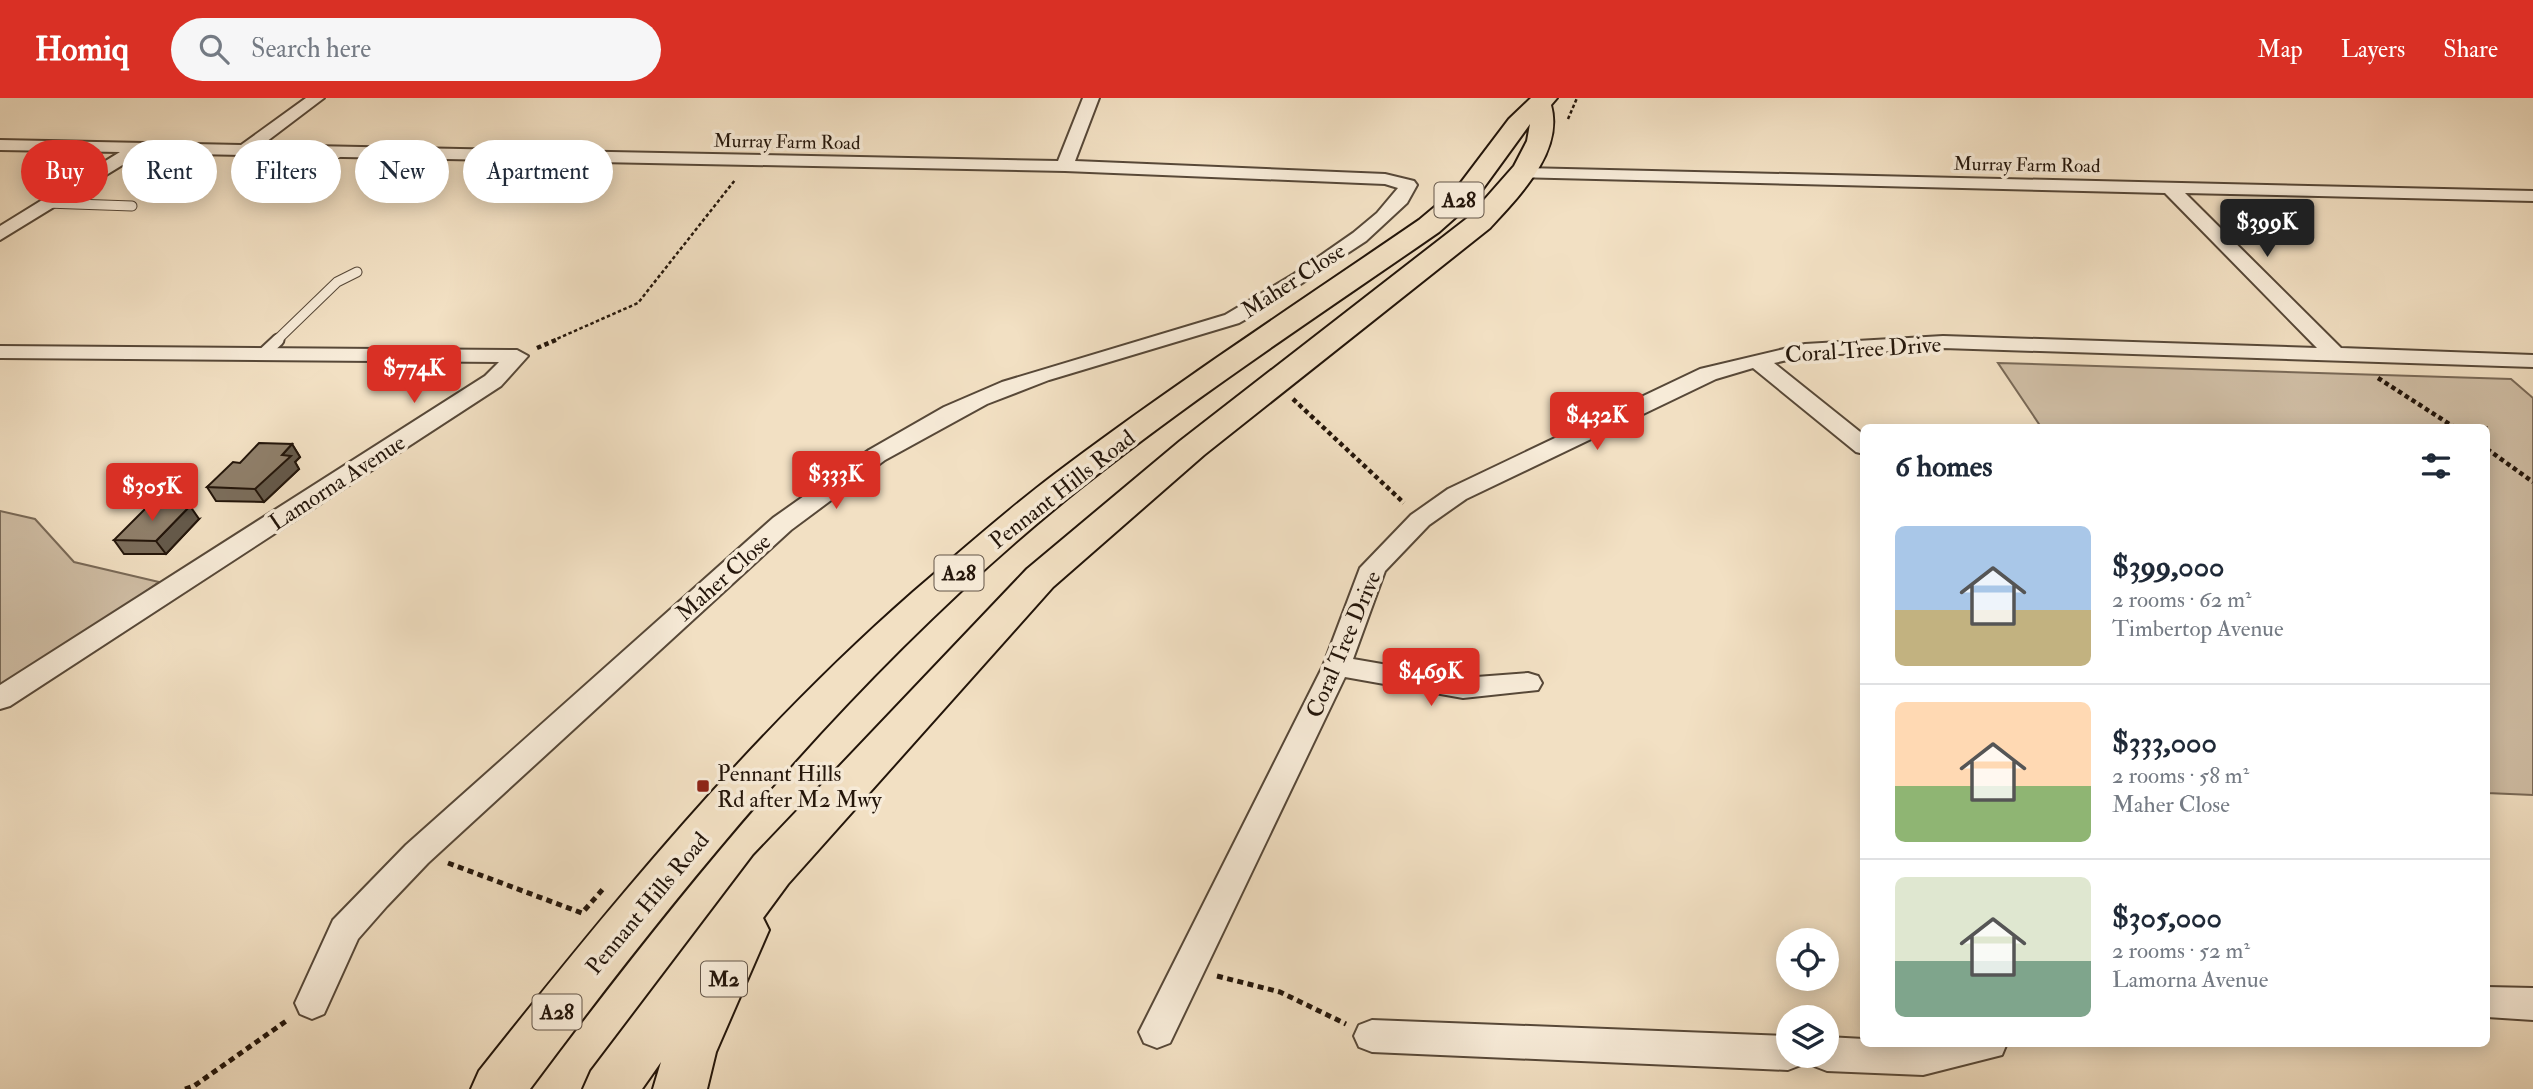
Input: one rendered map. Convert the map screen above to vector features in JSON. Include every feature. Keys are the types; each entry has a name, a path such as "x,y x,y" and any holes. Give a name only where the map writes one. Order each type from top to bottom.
{"highway":[{"name":"Pennant Hills Road","path":"610,1089 771,870 1040,578 1192,448 1458,242 1502,199 1521,173 1542,128 1543,102"},
{"name":"Pennant Hills Road","path":"498,1089 616,935 792,734 925,603 1066,482 1189,392 1403,246 1465,195 1517,124 1543,102"},
{"path":"1465,195 1489,185 1499,175 1521,173"},
{"name":"M2","path":"680,1089 690,1052 771,870"}],"street":[{"path":"258,140 316,98"},
{"path":"1065,166 1091,98"},
{"name":"Murray Farm Road","path":"0,145 122,149"},
{"name":"Murray Farm Road","path":"341,153 1065,166 1405,182"},
{"name":"Murray Farm Road","path":"1521,173 2533,196"},
{"name":"Maher Close","path":"312,1003 345,930 417,854 782,524 838,480 911,433 980,398 1070,366 1241,315 1349,244 1377,222 1407,192 1405,182"},
{"path":"2170,188 2345,356"},
{"path":"0,234 46,203"},
{"name":"Coral Tree Drive","path":"1157,1032 1337,666 1373,568 1420,520 1470,488 1708,374 1805,350 1943,342 2533,361"},
{"path":"0,352 517,356"},
{"name":"Lamorna Avenue","path":"0,699 493,381 517,356"},
{"path":"1757,360 1860,444"},
{"path":"1337,666 1463,688 1528,684"},
{"path":"2490,1002 2533,1004"},
{"path":"1372,1036 1776,1053"},
{"path":"1839,1054 1923,1058 1971,1047"}],"lane":[{"path":"46,203 132,206"},
{"path":"263,354 337,282 357,272"}],"path":[{"path":"1564,128 1577,98"},
{"path":"517,356 638,303 749,162"},
{"path":"2345,356 2449,424"},
{"path":"1290,397 1353,452 1420,520"},
{"path":"2490,451 2533,482"},
{"path":"417,854 499,880 583,914 603,889"},
{"path":"1189,968 1280,992 1372,1036"},
{"path":"185,1089 194,1086 312,1003"}],"shaded area":[{"path":"1998,363 2511,379 2533,398 2533,795 2490,793 2490,424 2039,424"},
{"path":"0,511 35,519 74,562 159,582 68,647 0,689"}],"building":[{"path":"259,443 292,444 282,455 291,456 255,489 207,487 233,462 240,463"},
{"path":"149,505 190,506 156,541 114,540"}],"place":[{"name":"Pennant Hills Rd after M2 Mwy","path":"703,786"}]}
